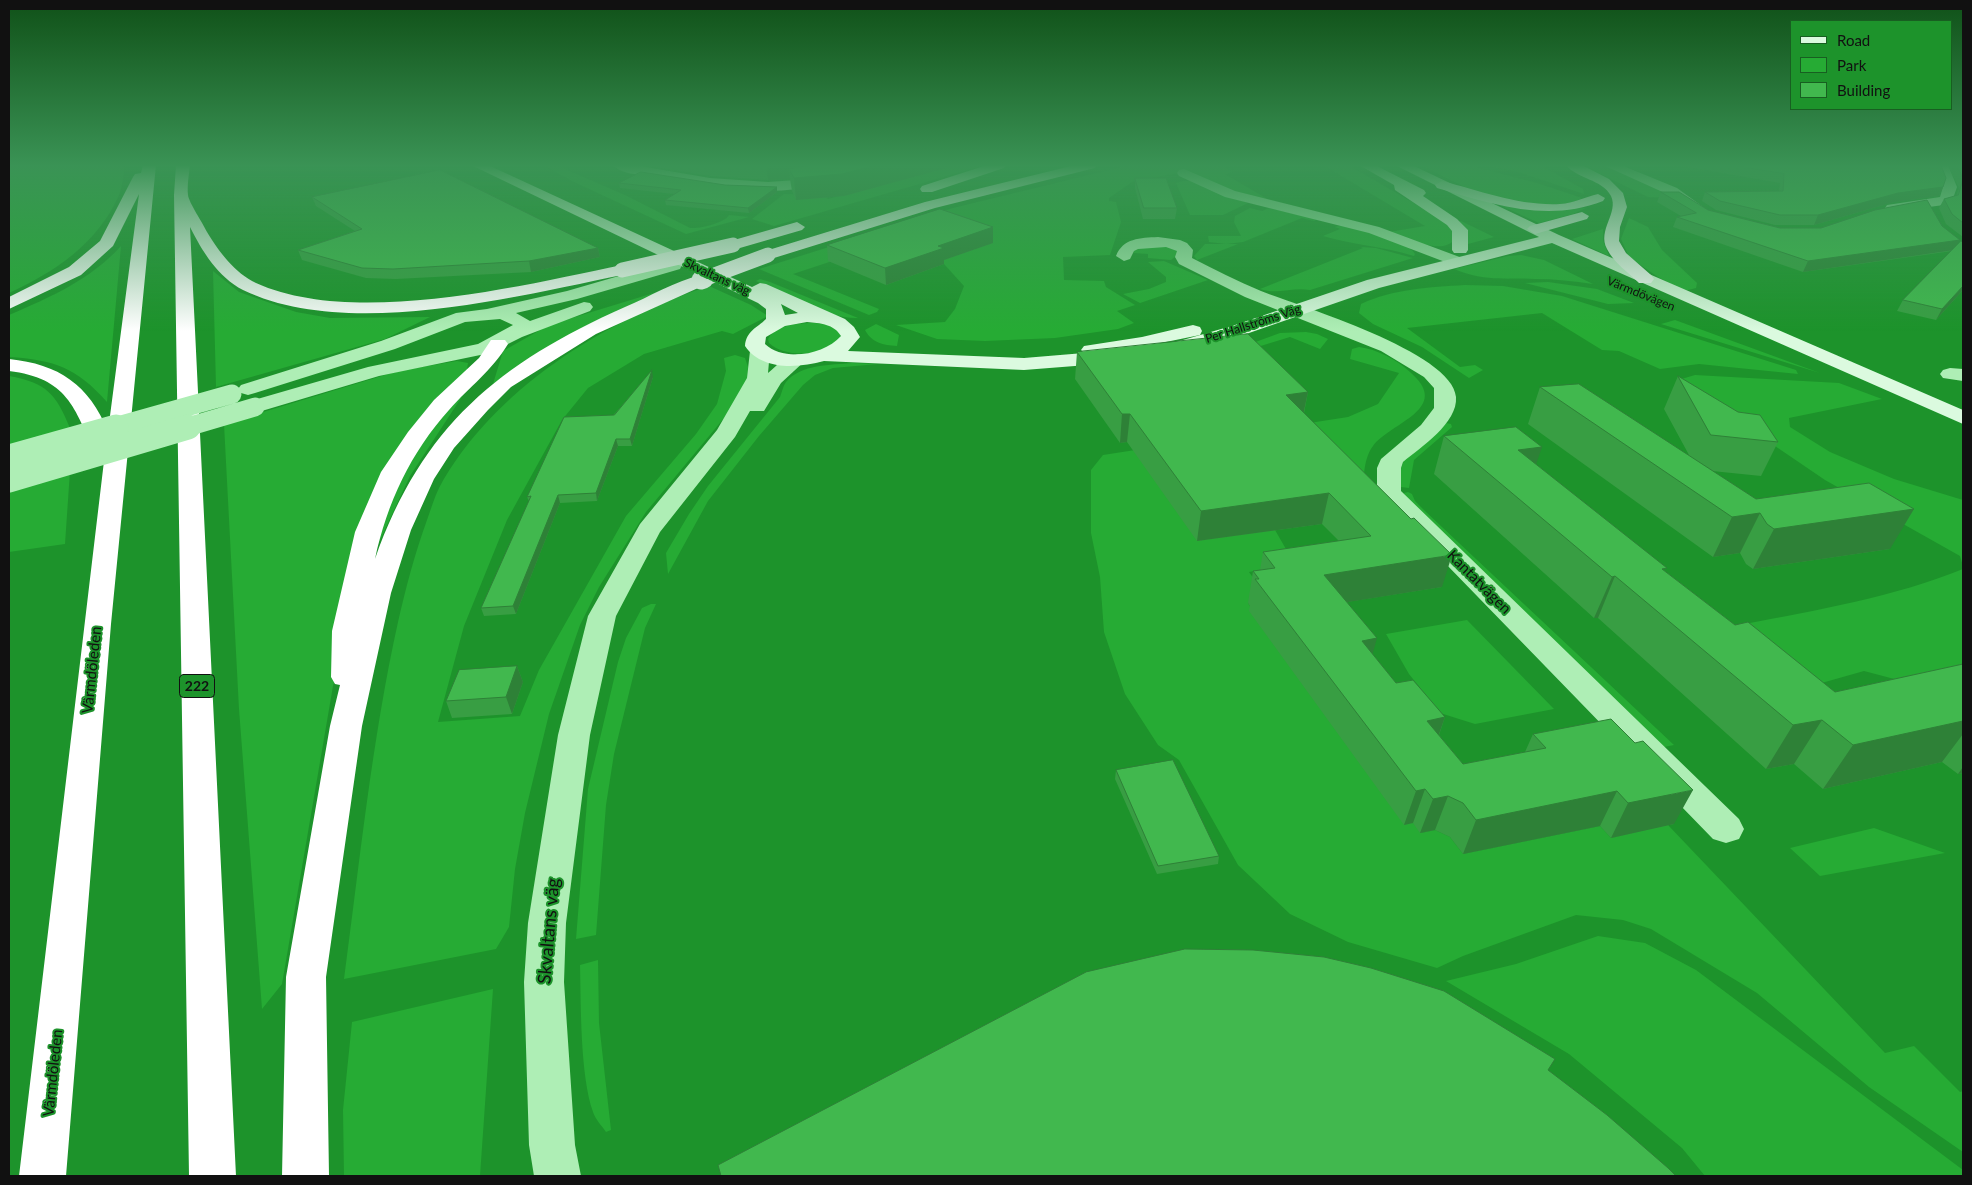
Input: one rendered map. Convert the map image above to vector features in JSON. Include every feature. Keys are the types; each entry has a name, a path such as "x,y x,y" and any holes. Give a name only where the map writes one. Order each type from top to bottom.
{"highway":[{"path":"9,304 75,271 107,243 119,220"},
{"name":"Värmdöleden","path":"42,1176 114,472 142,220"},
{"name":"222","path":"182,220 213,1176"},
{"path":"194,220 213,257 250,286 283,304 337,314 484,314"},
{"path":"305,1176 306,978 346,726 377,593 398,530 422,479 445,444 480,405 504,384 545,356 589,330 695,278 766,254 879,220"},
{"path":"1531,237 1572,220"},
{"path":"1553,238 1600,224 1604,220"},
{"path":"250,286 299,302 367,307 402,306 475,297 622,270 733,245 814,222"},
{"path":"1600,224 1620,257 1645,279"},
{"path":"346,726 346,631 368,532 393,472 416,437 442,405 487,362 506,338"},
{"path":"9,365 41,370 63,383 81,400 114,472"}],"main road":[{"name":"Skvaltans väg","path":"596,220 773,304 777,316 774,324"},
{"name":"Skvaltans väg","path":"615,220 822,318 848,328 851,337"},
{"path":"1449,220 1460,230 1454,256"},
{"name":"Värmdövägen","path":"1503,220 1531,237 1654,300 1823,366 1924,401"},
{"name":"Värmdövägen","path":"1508,237 1531,237"},
{"name":"Per Hallströms Väg","path":"851,337 877,346 905,350 1012,353 1081,351 1142,344 1288,308 1508,237"},
{"name":"Per Hallströms Väg","path":"1454,256 1531,237 1553,238"},
{"name":"Värmdövägen","path":"1553,238 1842,363 1963,418"},
{"name":"Per Hallströms Väg","path":"826,356 1014,364 1090,360 1178,347 1242,329 1288,308"},
{"name":"Skvaltans väg","path":"760,351 755,346 755,338 760,332 774,324 799,318 822,318"},
{"path":"760,351 778,358 797,359 826,356 844,346 851,337"}],"street":[{"path":"1334,220 1369,229 1454,256"},
{"name":"Per Hallströms Väg","path":"1124,256 1127,248 1137,243 1166,242 1181,245 1185,250 1183,257 1185,261 1288,308"},
{"path":"9,480 252,398 462,317 571,295 674,265 733,245"},
{"path":"9,458 506,338 595,304 695,278"},
{"name":"Kantatvägen","path":"1288,308 1338,326 1412,360 1437,378 1444,387 1446,408 1429,430 1393,459 1389,468 1389,493 1726,829"},
{"path":"484,314 503,313 522,323 522,328 506,338"},
{"name":"Skvaltans väg","path":"557,1176 552,1145 544,982 545,946 574,734 586,689 667,509 727,432 757,378 760,351"},
{"name":"Skvaltans väg","path":"727,432 752,410 773,379 797,359"}],"green space":[{"path":"9,220 104,220 87,242 73,254 43,276 9,293"},
{"path":"656,220 675,220 690,228 722,220 737,220 686,234"},
{"path":"756,220 794,220 774,226"},
{"path":"914,220 1121,220 1110,255 1063,257 1064,280 1104,281 1106,287 1135,305 1117,311 1134,323 1118,329 1055,338 985,341 937,339 896,325 945,322 955,309 964,286 944,264 938,262 941,225 793,274 879,309 877,312 869,315 759,269"},
{"path":"1234,220 1296,220 1243,242 1226,244 1209,242 1208,236 1241,236"},
{"path":"1415,220 1441,220 1452,229 1454,240 1441,246 1432,246 1389,232 1425,226"},
{"path":"1533,220 1549,220 1539,223"},
{"path":"1628,220 1634,220 1648,227 1662,250 1697,283 1696,288 1684,291 1658,277 1629,257 1621,239"},
{"path":"1461,221 1494,237 1468,244 1468,234 1459,222"},
{"path":"1342,225 1393,240 1403,244 1415,254 1414,256 1323,236 1340,229 1335,227"},
{"path":"1603,229 1603,241 1609,256 1572,239"},
{"path":"1152,244 1178,249 1176,256 1171,260 1148,258 1148,254 1134,253 1134,249"},
{"path":"1205,244 1238,244 1197,260 1194,256"},
{"path":"121,246 107,402 96,390 74,373 52,363 9,357 9,315 55,294 83,278"},
{"path":"1361,247 1376,248 1413,258 1310,290 1266,291 1260,289 1363,248"},
{"path":"1521,255 1544,260 1593,284 1557,280 1484,277 1454,269 1508,256"},
{"path":"1164,261 1208,280 1140,303 1123,294 1149,289 1166,282 1166,277 1148,262"},
{"path":"213,271 239,292 296,312 330,318 430,317 385,339 216,387"},
{"path":"760,279 858,318 820,310 756,281"},
{"path":"1548,282 1597,289 1634,303 1608,304 1525,283"},
{"path":"1465,285 1503,286 1562,296 1796,370 1798,374 1699,364 1660,369 1619,351 1602,350 1542,313 1407,328 1460,367 1475,365 1483,370 1469,378 1422,347 1373,324 1359,313 1361,304 1386,295 1425,288"},
{"path":"709,286 751,305 768,316 733,334 722,331 644,354 588,388 562,420 507,520 464,626 438,722 520,716 539,670 626,516 696,434 717,404 726,371 724,358 735,355 745,358 748,367 747,380 729,412 646,512 599,587 580,625 549,714 525,813 515,869 509,927 496,949 344,979 367,800 389,666 411,570 439,488 462,452 489,419 555,363 592,339 631,318 670,300"},
{"path":"657,292 565,338 493,384 503,351 549,325"},
{"path":"1675,320 1820,373 1661,324"},
{"path":"808,323 829,325 837,330 841,339 826,349 806,353 785,352 769,343 768,339 771,334 780,328"},
{"path":"876,324 899,335 897,346 883,344 871,338 865,330"},
{"path":"1306,332 1328,339 1320,349 1290,337 1254,348 1250,344 1280,333"},
{"path":"1359,347 1373,350 1386,356 1410,372 1421,385 1425,396 1422,405 1414,414 1382,437 1373,446 1369,452 1364,474 1275,530 1294,563 1249,572 1266,596 1248,603 1253,611 1421,833 1435,830 1450,837 1463,854 1600,826 1611,838 1668,825 1885,1053 1914,1046 1960,1092 1963,1091 1963,1152 1869,1087 1757,993 1651,929 1623,920 1576,915 1463,956 1437,968 1348,942 1290,914 1238,865 1179,760 1158,745 1125,694 1104,632 1100,577 1091,533 1091,470 1103,455 1348,417 1378,404 1399,373 1350,359 1352,349"},
{"path":"457,361 468,363 463,395 410,476 367,568 333,686 282,984 262,1009 239,709 224,424 398,371"},
{"path":"852,363 878,364 833,368 815,375 803,385 759,436 708,501 668,574 666,553 689,514 708,486 780,397 786,382 792,376 817,366"},
{"path":"1695,375 1839,383 1882,399 1789,418 1790,427 1830,452 1894,479 1963,500 1963,566 1960,556 1825,480 1678,380"},
{"path":"9,376 33,382 48,392 55,398 70,428 9,445"},
{"path":"1446,423 1451,424 1452,427 1414,460 1409,488 1401,487 1400,471 1404,460"},
{"path":"70,471 65,544 9,552 9,488"},
{"path":"1404,493 1412,494 1415,501 1426,512 1674,745 1664,747 1518,609 1405,498"},
{"path":"1963,569 1963,713 1917,685 1864,671 1811,686 1744,624 1883,595"},
{"path":"656,604 645,628 614,754 606,805 596,935 576,939 588,789 618,662 626,638 642,608"},
{"path":"1467,620 1554,709 1475,724 1440,713 1409,674 1386,634"},
{"path":"1874,828 1945,853 1820,876 1790,848"},
{"path":"1598,936 1645,943 1696,970 1963,1170 1963,1176 1705,1176 1682,1148 1569,1054 1446,981 1516,964"},
{"path":"598,960 599,1023 611,1130 606,1132 594,1115 589,1097 582,1040 580,965"},
{"path":"493,989 480,1176 344,1176 343,1110 352,1022"}],"building":[{"path":"348,220 542,220 598,248 529,261 393,269 362,268 298,250 362,229"},
{"path":"905,220 973,220 993,227 938,246 944,248 885,268 827,245"},
{"path":"1687,220 1749,220 1780,228 1821,228 1844,220 1939,220 1942,226 1960,240 1808,261"},
{"path":"1961,241 1963,242 1963,286 1942,309 1903,300"},
{"path":"1248,334 1308,392 1286,395 1411,519 1414,518 1452,555 1324,575 1377,638 1362,641 1396,683 1413,680 1445,717 1427,721 1463,764 1546,748 1533,734 1611,719 1635,743 1643,741 1693,790 1628,803 1617,791 1476,820 1463,803 1448,796 1433,799 1425,789 1416,791 1255,579 1259,579 1253,571 1275,568 1263,552 1371,536 1329,493 1201,511 1130,414 1122,414 1077,352"},
{"path":"652,370 630,439 616,439 596,493 558,495 513,606 481,608 531,496 527,497 564,417 614,415"},
{"path":"1678,376 1738,412 1760,415 1778,442 1711,435"},
{"path":"1579,384 1756,499 1869,483 1914,509 1774,529 1767,524 1760,513 1732,517 1540,387"},
{"path":"1516,427 1542,447 1518,450 1667,568 1662,569 1735,625 1748,622 1835,692 1963,664 1963,721 1853,745 1822,720 1793,725 1444,436"},
{"path":"517,666 506,697 446,701 459,670"},
{"path":"1173,760 1219,856 1158,866 1116,770"},
{"path":"1185,949 1253,950 1324,957 1371,968 1444,991 1555,1059 1548,1070 1607,1115 1676,1176 721,1176 718,1165 1086,972"}]}
